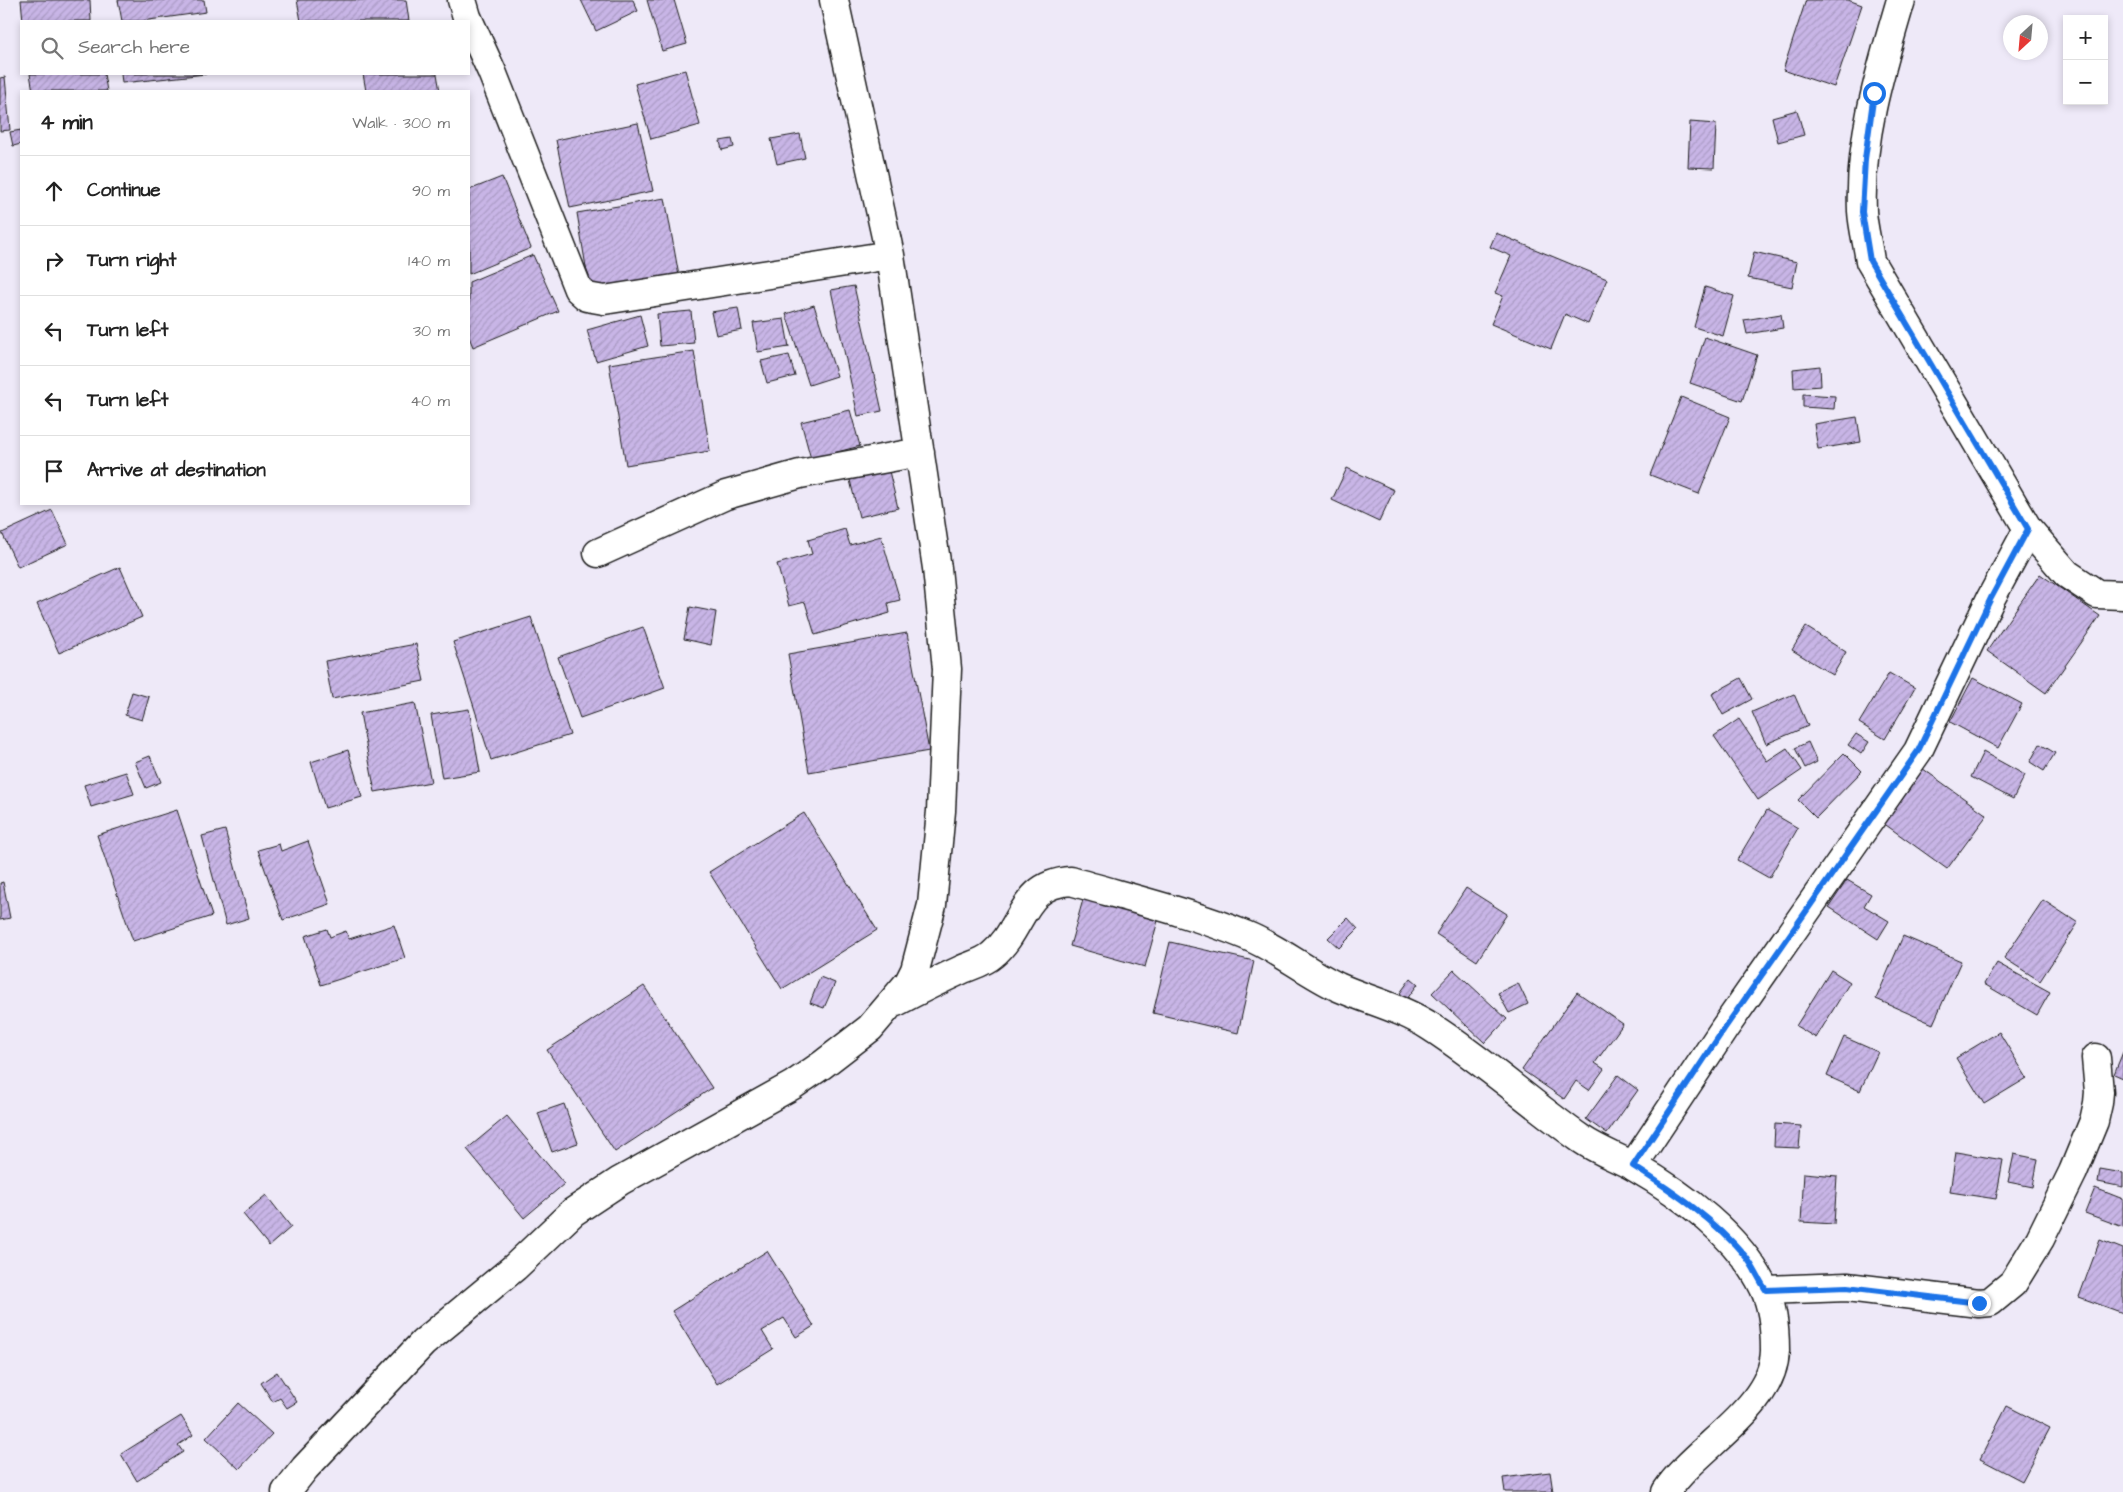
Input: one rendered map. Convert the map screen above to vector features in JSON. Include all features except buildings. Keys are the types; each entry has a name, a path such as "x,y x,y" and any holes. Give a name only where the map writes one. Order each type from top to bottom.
{"street":[{"path":"462,0 468,20"},
{"path":"286,1492 305,1468 423,1343 515,1267 573,1212 620,1181 793,1086 870,1028 909,982 920,956 932,906 941,811 947,669 937,568 890,255 834,0"},
{"path":"1901,0 1874,93 1865,159 1862,212 1870,261 2028,529 2067,574 2097,594 2123,595"},
{"path":"470,24 492,72 578,289 587,297 604,300 890,255"},
{"path":"598,553 726,495 800,474 920,452"},
{"path":"1633,1166 1724,1029 1918,751 1991,598 2028,529"},
{"path":"892,1004 990,956 1006,941 1026,907 1037,893 1053,883 1071,881 1247,936 1337,986 1412,1015 1469,1052 1583,1140 1633,1166 1674,1192 1707,1219 1747,1258 1766,1290 1772,1313 1775,1353 1771,1370 1760,1393 1746,1411 1679,1473 1666,1492"},
{"path":"1766,1290 1847,1287 1979,1303 1990,1302 2013,1282 2040,1239 2073,1172 2094,1121 2098,1103 2096,1058"}],"route":[{"path":"1874,93 1865,159 1862,212 1870,261 2028,529 1991,598 1918,751 1724,1029 1633,1166 1674,1192 1728,1238 1747,1258 1766,1290 1847,1287 1979,1303"}]}
